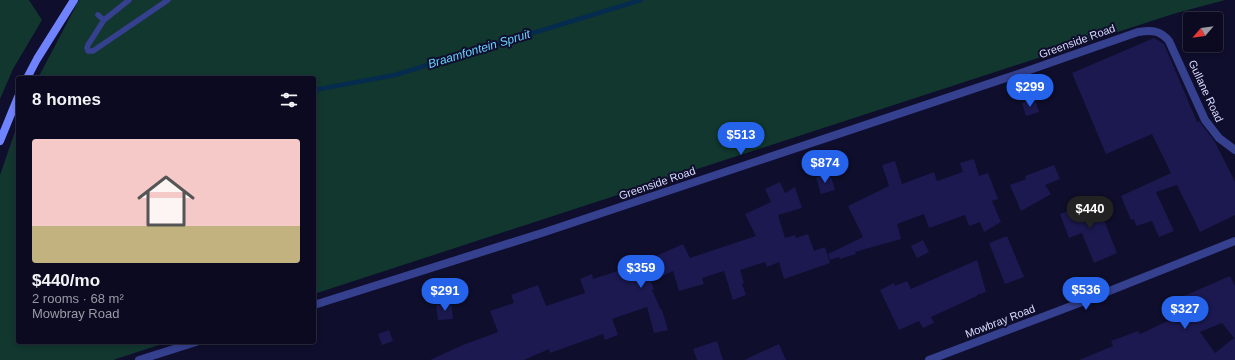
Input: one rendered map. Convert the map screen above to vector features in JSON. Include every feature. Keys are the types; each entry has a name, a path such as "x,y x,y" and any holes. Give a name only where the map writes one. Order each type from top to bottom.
{"street":[{"path":"28,76 74,0"},
{"name":"Greenside Road","path":"316,304 544,232 1006,78 1126,35 1149,30 1160,32 1164,35"},
{"name":"Gullane Road","path":"1164,35 1173,47 1205,120 1219,138 1235,150"},
{"path":"0,141 16,102"},
{"name":"Mowbray Road","path":"929,360 1074,305 1235,241"},
{"path":"139,360 190,344"}],"lane":[{"path":"129,0 104,20 88,45 87,50 89,52 93,51 168,0"},
{"path":"98,15 104,20"}],"green space":[{"path":"0,0 29,0 42,20 13,69 0,99"},
{"path":"79,0 1225,0 1173,14 316,293 316,76 39,76"},
{"path":"16,129 16,344 162,344 113,360 0,360 0,175"}],"building":[{"path":"1154,38 1164,44 1197,122 1199,121 1215,142 1235,182 1235,215 1200,232 1177,185 1156,192 1174,231 1159,237 1152,221 1136,226 1134,219 1131,220 1121,196 1171,173 1152,134 1106,154 1072,73"},
{"path":"1035,100 1039,112 1026,116 1022,103"},
{"path":"974,159 979,176 988,173 998,199 992,201 1001,222 984,232 980,222 969,226 965,215 929,228 924,214 897,224 901,239 855,252 856,254 840,259 839,257 830,260 828,254 863,237 848,206 889,186 882,165 895,161 902,184 934,172 937,181 963,172 960,163"},
{"path":"1054,165 1060,179 1045,185 1051,194 1021,211 1010,185 1026,179 1025,176"},
{"path":"830,174 835,190 821,194 816,177"},
{"path":"780,182 785,193 795,187 802,208 778,215 785,238 795,235 796,238 808,234 814,251 825,247 830,263 784,279 779,262 767,267 765,262 740,270 744,283 742,284 746,295 733,300 724,271 702,278 704,284 679,291 673,271 651,281 654,289 652,290 662,310 668,330 654,333 647,307 612,319 618,335 605,340 603,334 550,353 549,349 524,360 430,360 463,345 498,332 490,311 514,303 511,295 538,285 546,306 585,293 580,279 592,274 593,279 634,266 683,244 690,258 756,236 745,214 771,202 765,189"},
{"path":"1096,200 1117,253 1094,263 1082,233 1069,238 1060,214"},
{"path":"1007,236 1024,277 1005,284 989,243"},
{"path":"923,240 929,252 917,258 911,246"},
{"path":"977,260 986,292 931,317 934,323 923,328 919,321 899,330 880,290 894,283 895,286 907,281 911,289"},
{"path":"1230,276 1235,286 1235,360 1079,360 1113,346 1111,341 1138,331 1140,334 1172,319 1165,304","holes":["1222,323 1234,338 1215,353 1200,332"]},
{"path":"451,303 453,319 438,320 436,305"},
{"path":"389,330 393,341 382,345 378,334"},
{"path":"717,341 723,360 697,360 693,349"},
{"path":"779,344 786,360 744,360"}],"waterway":[{"name":"Braamfontein Spruit","path":"316,90 395,75 641,0"}]}
